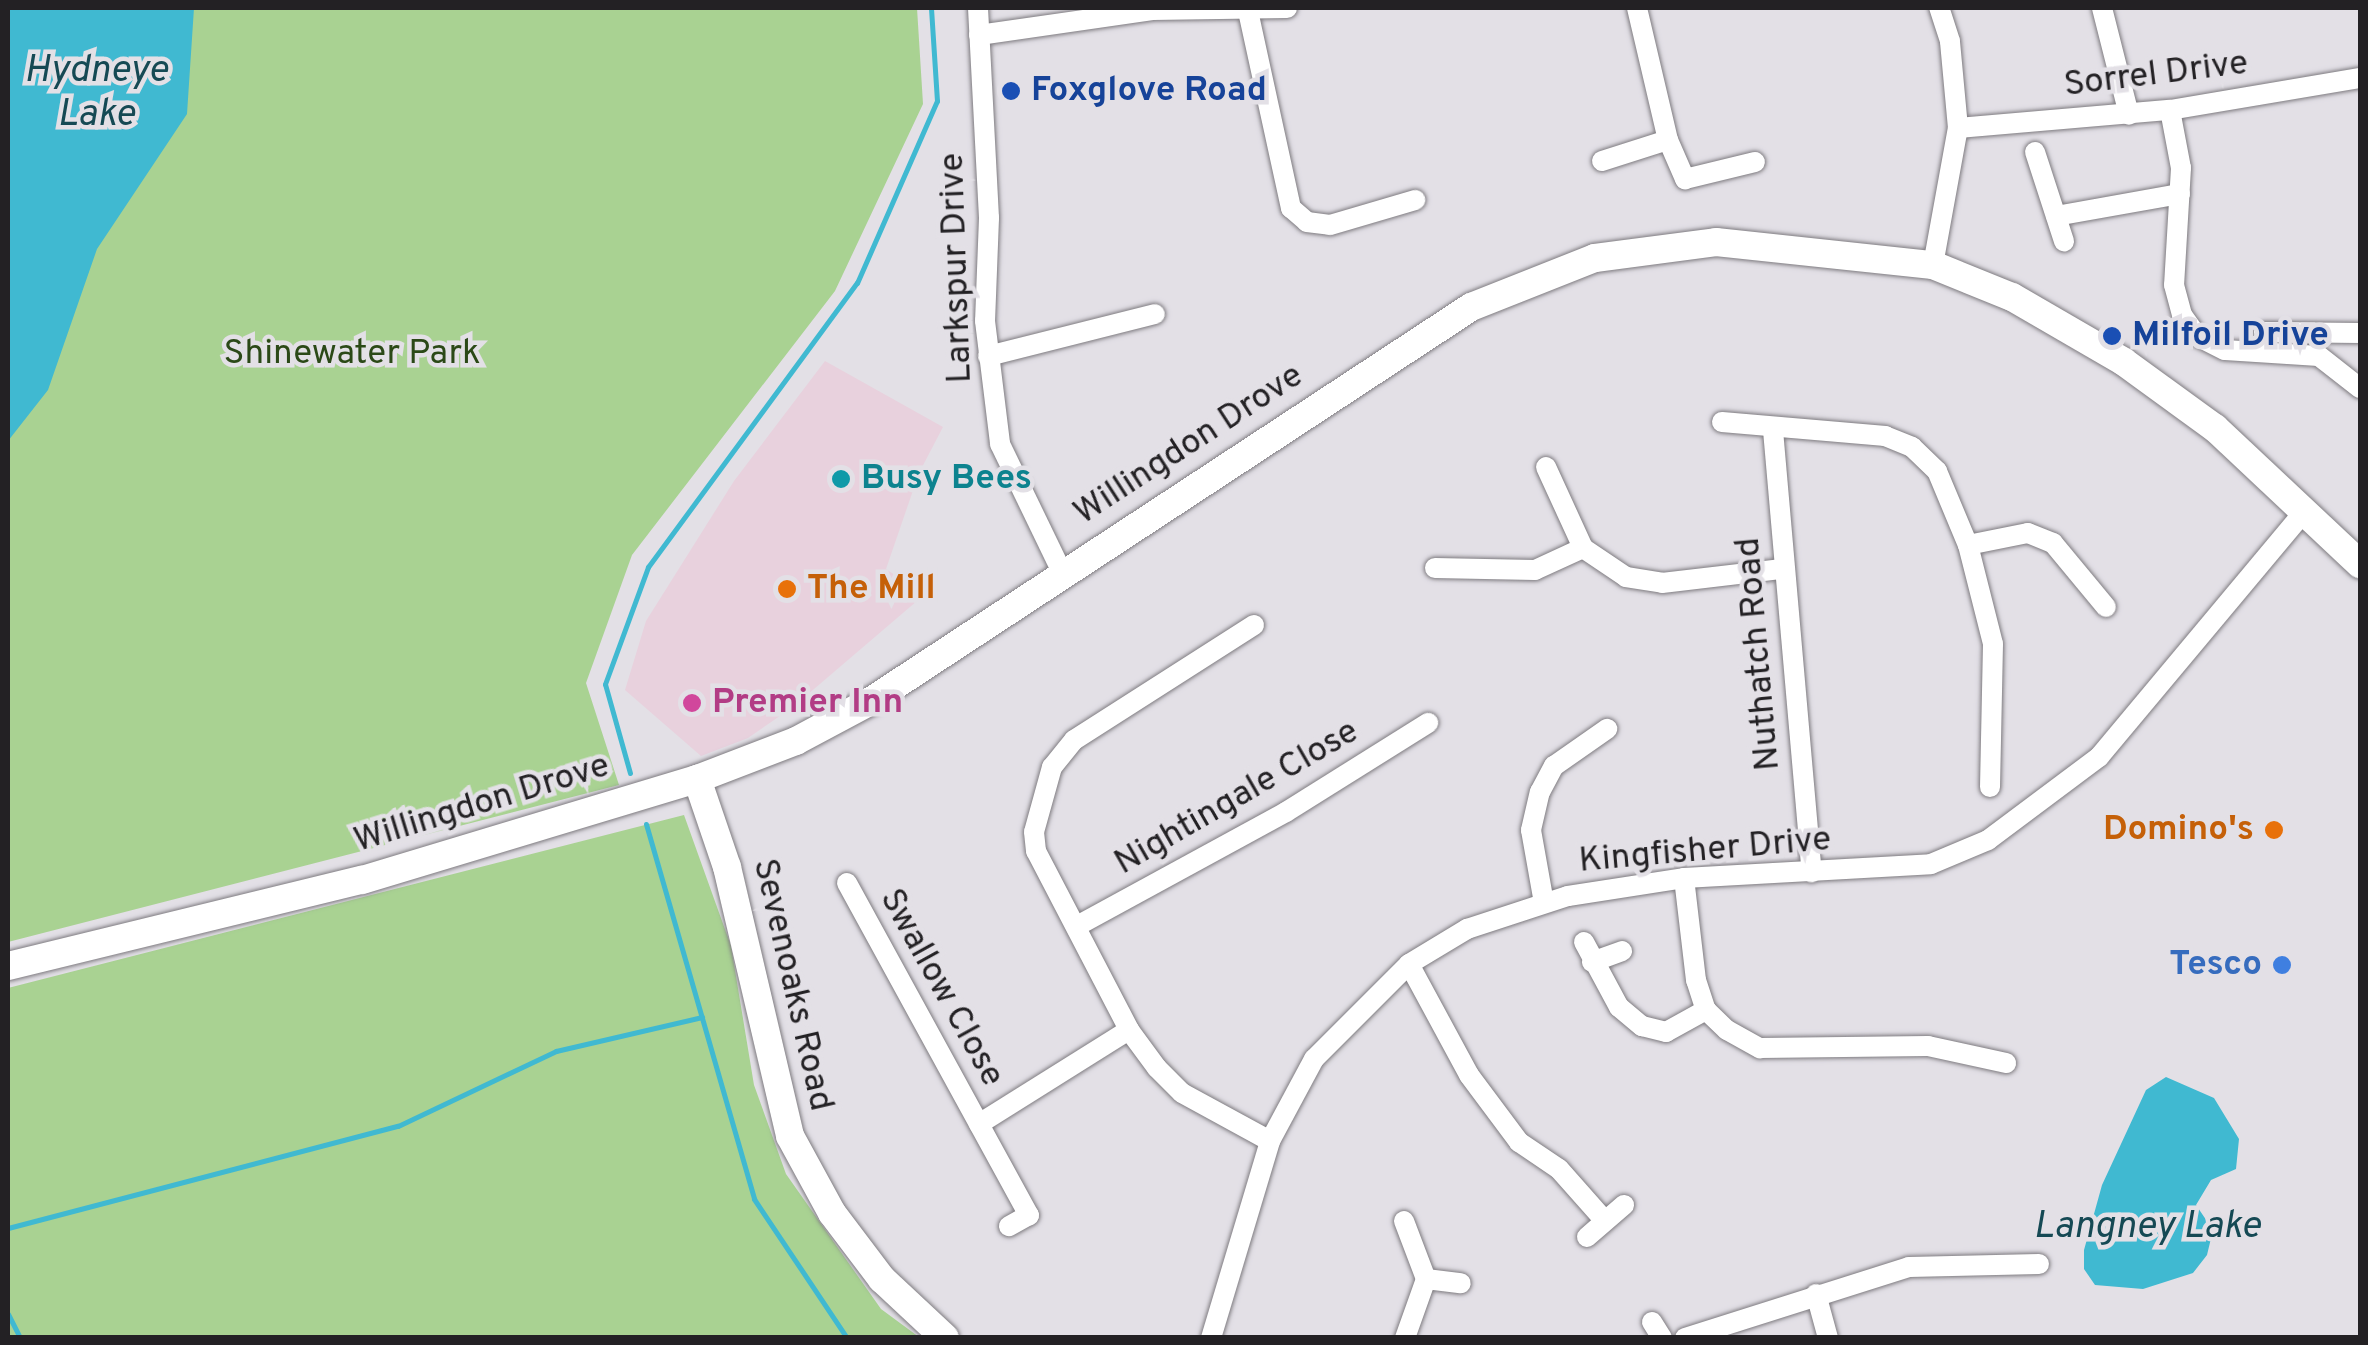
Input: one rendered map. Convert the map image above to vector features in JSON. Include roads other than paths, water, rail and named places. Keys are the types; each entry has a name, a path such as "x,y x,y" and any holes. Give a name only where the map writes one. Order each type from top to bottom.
{"main road":[{"name":"Willingdon Drove","path":"8,966 362,880 697,779 796,742 871,701 1471,307 1595,258 1716,242 1934,265 2012,296 2124,362 2215,428 2306,509 2360,564"},
{"name":"Sevenoaks Road","path":"697,779 727,867 790,1136 832,1213 882,1279 945,1338"}],"street":[{"name":"Larkspur Drive","path":"978,8 988,356 1000,444 1062,572"},
{"path":"980,35 1152,9 1287,8"},
{"path":"1636,8 1668,140 1685,179 1755,162"},
{"path":"1934,265 1958,128 1950,41 1940,8"},
{"path":"2102,8 2129,114"},
{"path":"1248,11 1290,208 1307,222 1330,225 1416,200"},
{"name":"Sorrel Drive","path":"1958,128 2170,110 2360,78"},
{"path":"2170,110 2180,194 2174,285 2182,315 2197,336 2225,350 2319,356 2360,388"},
{"path":"1602,161 1668,140"},
{"path":"2035,152 2064,241"},
{"path":"2056,216 2180,194"},
{"path":"988,356 1155,314"},
{"path":"2264,332 2360,333"},
{"path":"1722,422 1773,430 1885,436 1912,447 1937,472 1968,546 1994,644 1990,786"},
{"name":"Nuthatch Road","path":"1773,430 1782,569 1812,872"},
{"path":"1546,467 1583,548 1626,576 1662,583 1782,569"},
{"name":"Kingfisher Drive","path":"1212,1338 1270,1140 1314,1058 1409,964 1467,929 1544,902 1684,878 1932,864 2031,814 2099,757 2306,509"},
{"path":"1968,546 2028,533 2053,542 2106,608"},
{"path":"1435,568 1534,570 1583,548"},
{"path":"1254,625 1074,740 1052,767 1034,832 1036,851 1129,1030 1182,1093 1270,1140"},
{"name":"Nightingale Close","path":"1078,926 1286,812 1428,723"},
{"path":"1544,902 1531,830 1540,792 1554,766 1606,729"},
{"path":"1684,878 1696,980 1706,1010 1760,1048 1928,1046 2006,1062"},
{"name":"Swallow Close","path":"847,882 1028,1215 1009,1226"},
{"path":"1584,942 1619,1007 1642,1026 1666,1032 1706,1010"},
{"path":"1592,962 1622,951"},
{"path":"1409,964 1469,1075 1519,1142 1558,1168 1605,1221"},
{"name":"Swallow Close","path":"978,1124 1129,1030"},
{"path":"1587,1237 1624,1205"},
{"path":"1404,1222 1426,1279 1405,1338"},
{"path":"1685,1338 1910,1267 2039,1264"},
{"path":"1426,1279 1461,1283"},
{"path":"1816,1294 1828,1338"}],"water":[{"name":"Hydneye Lake","path":"8,8 194,8 187,114 97,249 48,390 8,441"},
{"name":"Langney Lake","path":"2166,1077 2214,1098 2239,1139 2236,1169 2211,1180 2196,1205 2213,1230 2207,1255 2193,1273 2143,1289 2095,1285 2084,1269 2084,1250 2102,1185 2146,1090"}],"waterway":[{"path":"630,773 605,684 648,567 857,283 937,101 931,8"},
{"path":"646,824 754,1199 847,1338"},
{"path":"8,1228 398,1126 556,1051 702,1017"},
{"path":"8,1314 20,1338"}],"place":[{"name":"Foxglove Road","path":"1011,91"},
{"name":"Milfoil Drive","path":"2112,336"},
{"name":"Busy Bees","path":"841,479"},
{"name":"The Mill","path":"787,589"},
{"name":"Premier Inn","path":"692,703"},
{"name":"Domino's","path":"2274,830"},
{"name":"Tesco","path":"2282,965"}],"park label":[{"name":"Shinewater Park","path":"352,354"}]}
